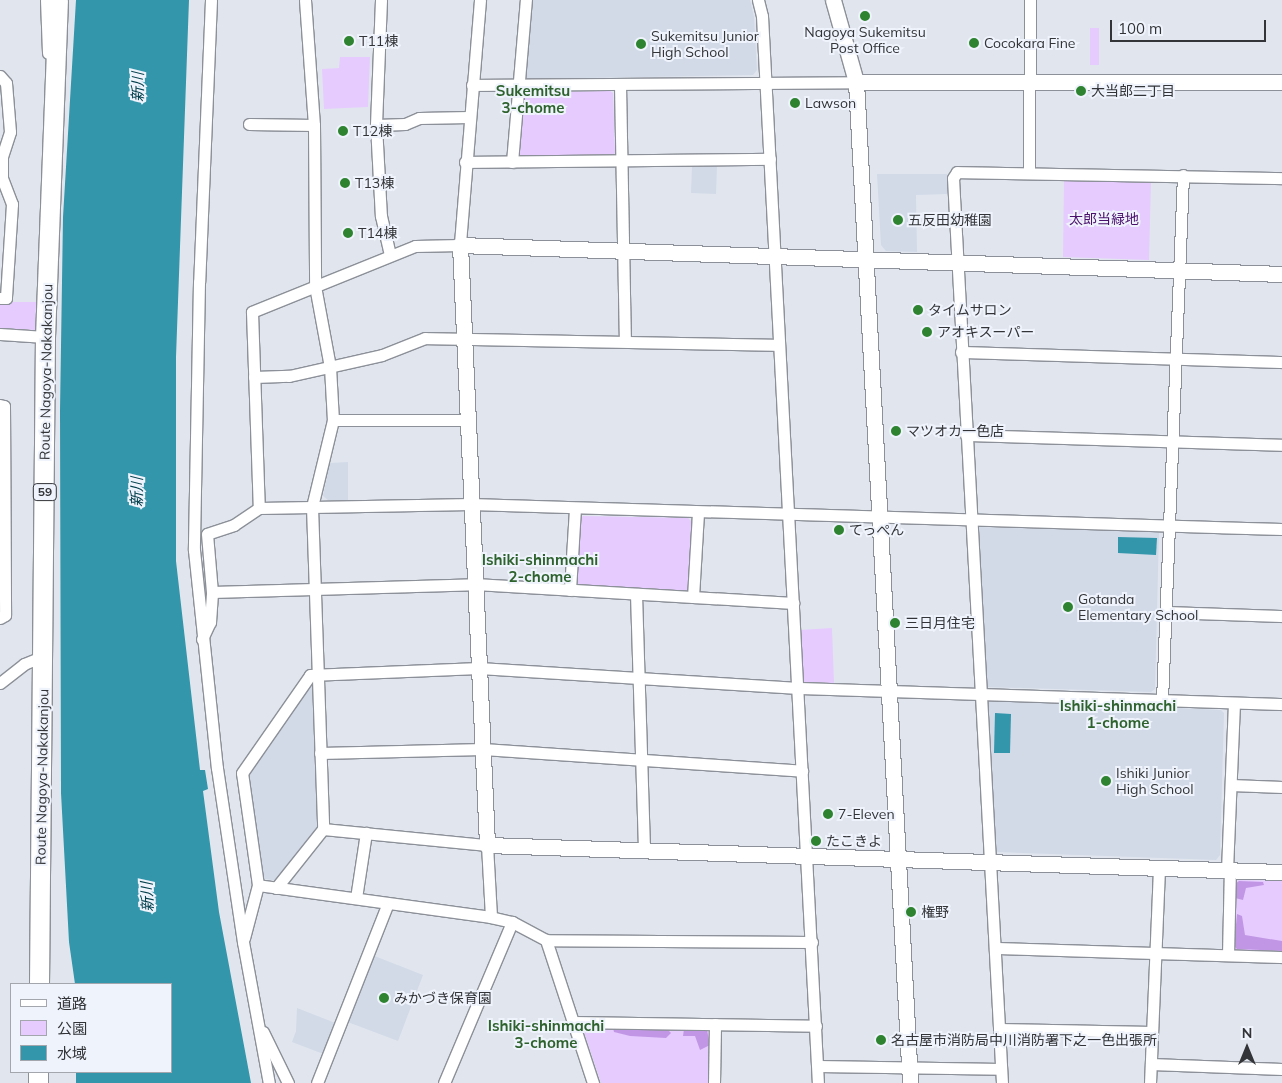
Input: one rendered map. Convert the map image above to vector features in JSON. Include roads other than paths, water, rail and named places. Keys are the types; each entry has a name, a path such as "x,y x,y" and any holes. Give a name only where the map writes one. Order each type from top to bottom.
{"main road":[{"name":"Route Nagoya-Nakakanjou","path":"39,983 44,656 45,337 58,0"}],"street":[{"path":"46,0 50,68 54,77"},
{"path":"211,0 199,282 194,540 202,640 243,942 269,1083"},
{"path":"276,888 323,828 312,507 333,420 330,367 314,286 314,125 305,0"},
{"path":"381,0 376,125 381,216 390,255"},
{"path":"480,0 465,162 460,245 462,337 491,917"},
{"path":"512,162 526,0"},
{"path":"758,0 762,16 766,83 818,1083"},
{"path":"833,0 856,82 910,1075"},
{"path":"1029,173 1030,0"},
{"path":"0,76 6,83 10,132 2,157 2,178 12,204 5,241 6,298 0,298"},
{"path":"472,85 1029,80 1282,82"},
{"path":"620,85 625,341"},
{"path":"376,125 405,124 419,118 469,117"},
{"path":"249,124 314,125"},
{"path":"465,162 770,159"},
{"path":"1002,1083 972,520 956,262 953,178 957,172 1282,178"},
{"path":"1162,700 1182,175"},
{"path":"259,508 252,312 415,246 460,245 1282,274"},
{"path":"0,334 45,337"},
{"path":"254,377 289,376 330,367 382,355 426,338 462,337 779,345"},
{"path":"962,352 1282,362"},
{"path":"0,405 4,406 2,545 5,615 0,618"},
{"path":"333,420 466,420"},
{"path":"966,435 1282,445"},
{"path":"202,640 210,622 212,592 207,534 234,525 259,508 471,504 1282,529"},
{"path":"570,590 575,508"},
{"path":"693,597 698,512"},
{"path":"212,592 475,584 793,604"},
{"path":"636,594 644,850"},
{"path":"1165,612 1282,616"},
{"path":"0,683 24,664 44,656"},
{"path":"243,942 258,885 242,773 310,674 479,668 798,688 1282,704"},
{"path":"1228,955 1234,703"},
{"path":"320,753 483,749 802,771"},
{"path":"1231,785 1282,787"},
{"path":"323,828 487,844 1282,872"},
{"path":"356,898 366,833"},
{"path":"1150,1083 1159,868"},
{"path":"258,885 491,917 512,922 546,940 812,942"},
{"path":"317,1083 388,903"},
{"path":"444,1083 512,922"},
{"path":"546,940 593,1083"},
{"path":"995,948 1282,957"},
{"path":"256,1017 288,1083"},
{"path":"573,1022 816,1026"},
{"path":"714,1083 716,1024"},
{"path":"999,1029 1152,1032"},
{"path":"1150,1064 1282,1069"},
{"path":"818,1066 910,1075 1001,1069"}],"water":[{"name":"新川","path":"76,0 189,0 176,357 176,561 200,770 205,770 208,789 203,791 219,912 251,1083 76,1083 76,1073 172,1073 172,983 75,983 69,942 61,793 60,411 63,217"},
{"path":"1118,537 1157,538 1156,555 1118,553"},
{"path":"995,713 1011,714 1010,753 994,753"}],"place":[{"name":"Nagoya Sukemitsu Post Office","path":"865,16"},
{"name":"T11棟","path":"349,41"},
{"name":"Cocokara Fine","path":"974,43"},
{"name":"Sukemitsu Junior High School","path":"641,44"},
{"name":"大当郎二丁目","path":"1081,91"},
{"name":"Lawson","path":"795,103"},
{"name":"T12棟","path":"343,131"},
{"name":"T13棟","path":"345,183"},
{"name":"五反田幼稚園","path":"898,220"},
{"name":"T14棟","path":"348,233"},
{"name":"タイムサロン","path":"918,310"},
{"name":"アオキスーパー","path":"927,332"},
{"name":"マツオカ一色店","path":"896,431"},
{"name":"てっぺん","path":"839,530"},
{"name":"Gotanda Elementary School","path":"1068,607"},
{"name":"三日月住宅","path":"895,623"},
{"name":"Ishiki Junior High School","path":"1106,781"},
{"name":"7-Eleven","path":"828,814"},
{"name":"たこきよ","path":"816,841"},
{"name":"権野","path":"911,912"},
{"name":"みかづき保育園","path":"384,998"},
{"name":"名古屋市消防局中川消防署下之一色出張所","path":"881,1040"}],"district":[{"name":"Sukemitsu 3-chome","path":"533,98"},
{"name":"Ishiki-shinmachi 2-chome","path":"540,568"},
{"name":"Ishiki-shinmachi 1-chome","path":"1118,714"},
{"name":"Ishiki-shinmachi 3-chome","path":"546,1034"}],"park label":[{"name":"太郎当緑地","path":"1104,219"}]}
